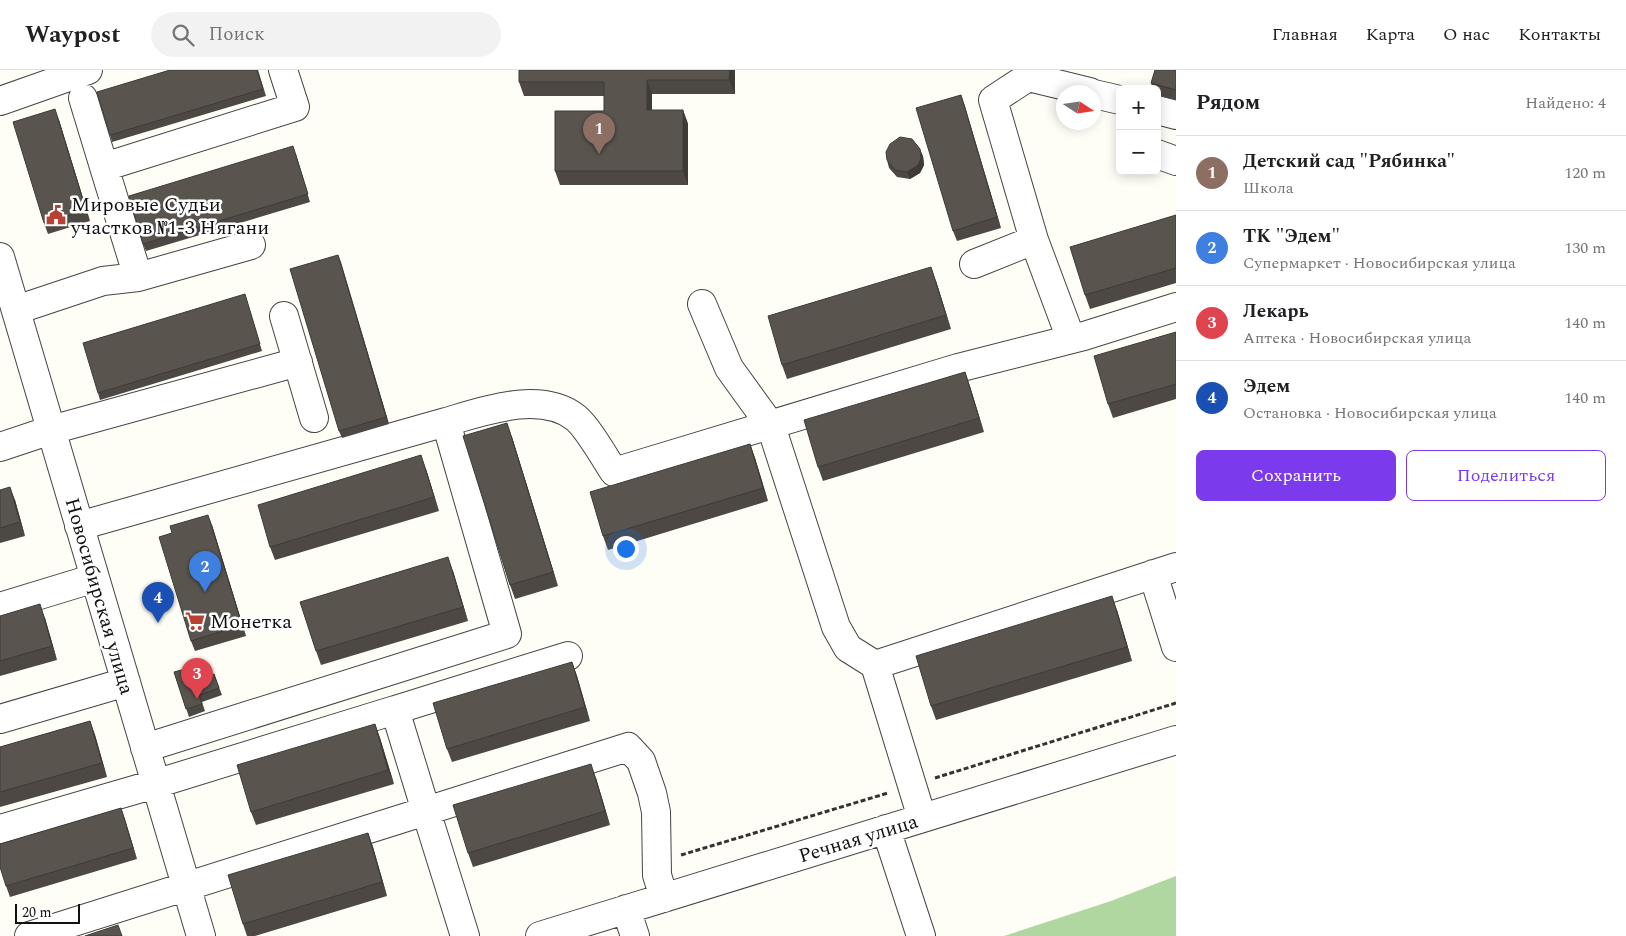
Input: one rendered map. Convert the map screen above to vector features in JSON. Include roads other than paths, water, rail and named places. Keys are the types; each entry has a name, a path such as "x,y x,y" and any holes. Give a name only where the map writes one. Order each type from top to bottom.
{"street":[{"path":"0,101 88,70"},
{"path":"104,167 295,107 283,70"},
{"path":"1061,85 1028,77 993,100 1034,240 1071,339"},
{"path":"1101,96 1116,99"},
{"path":"83,98 138,277"},
{"path":"1161,111 1176,115"},
{"path":"1161,155 1176,161"},
{"path":"974,264 1034,240"},
{"path":"16,310 103,281 138,277 252,245"},
{"name":"Новосибирская улица","path":"0,257 201,936"},
{"path":"702,304 729,368 771,426 836,627 848,648 875,665 922,818"},
{"path":"79,526 476,413 520,404 559,408 577,419 614,472 958,368 1071,339 1176,307"},
{"path":"284,316 314,418"},
{"path":"0,447 51,430 298,362"},
{"path":"145,748 507,634 446,422"},
{"path":"875,665 1164,570 1176,648"},
{"path":"0,606 95,578"},
{"path":"0,829 155,784 568,656"},
{"path":"0,719 126,682"},
{"path":"396,710 465,936"},
{"name":"Речная улица","path":"540,936 1176,740"},
{"path":"28,936 187,888 628,747 641,761 652,794 656,812 657,875 664,898"},
{"path":"886,829 921,936"},
{"path":"626,910 635,936"}],"place":[{"name":"Детский сад \"Рябинка\"","path":"599,154"},
{"name":"Мировые Судьи участков №1-3 Нягани","path":"56,215"},
{"name":"ТК \"Эдем\"","path":"205,592"},
{"name":"Монетка","path":"195,621"},
{"name":"Эдем","path":"158,623"},
{"name":"Лекарь","path":"197,699"}]}
